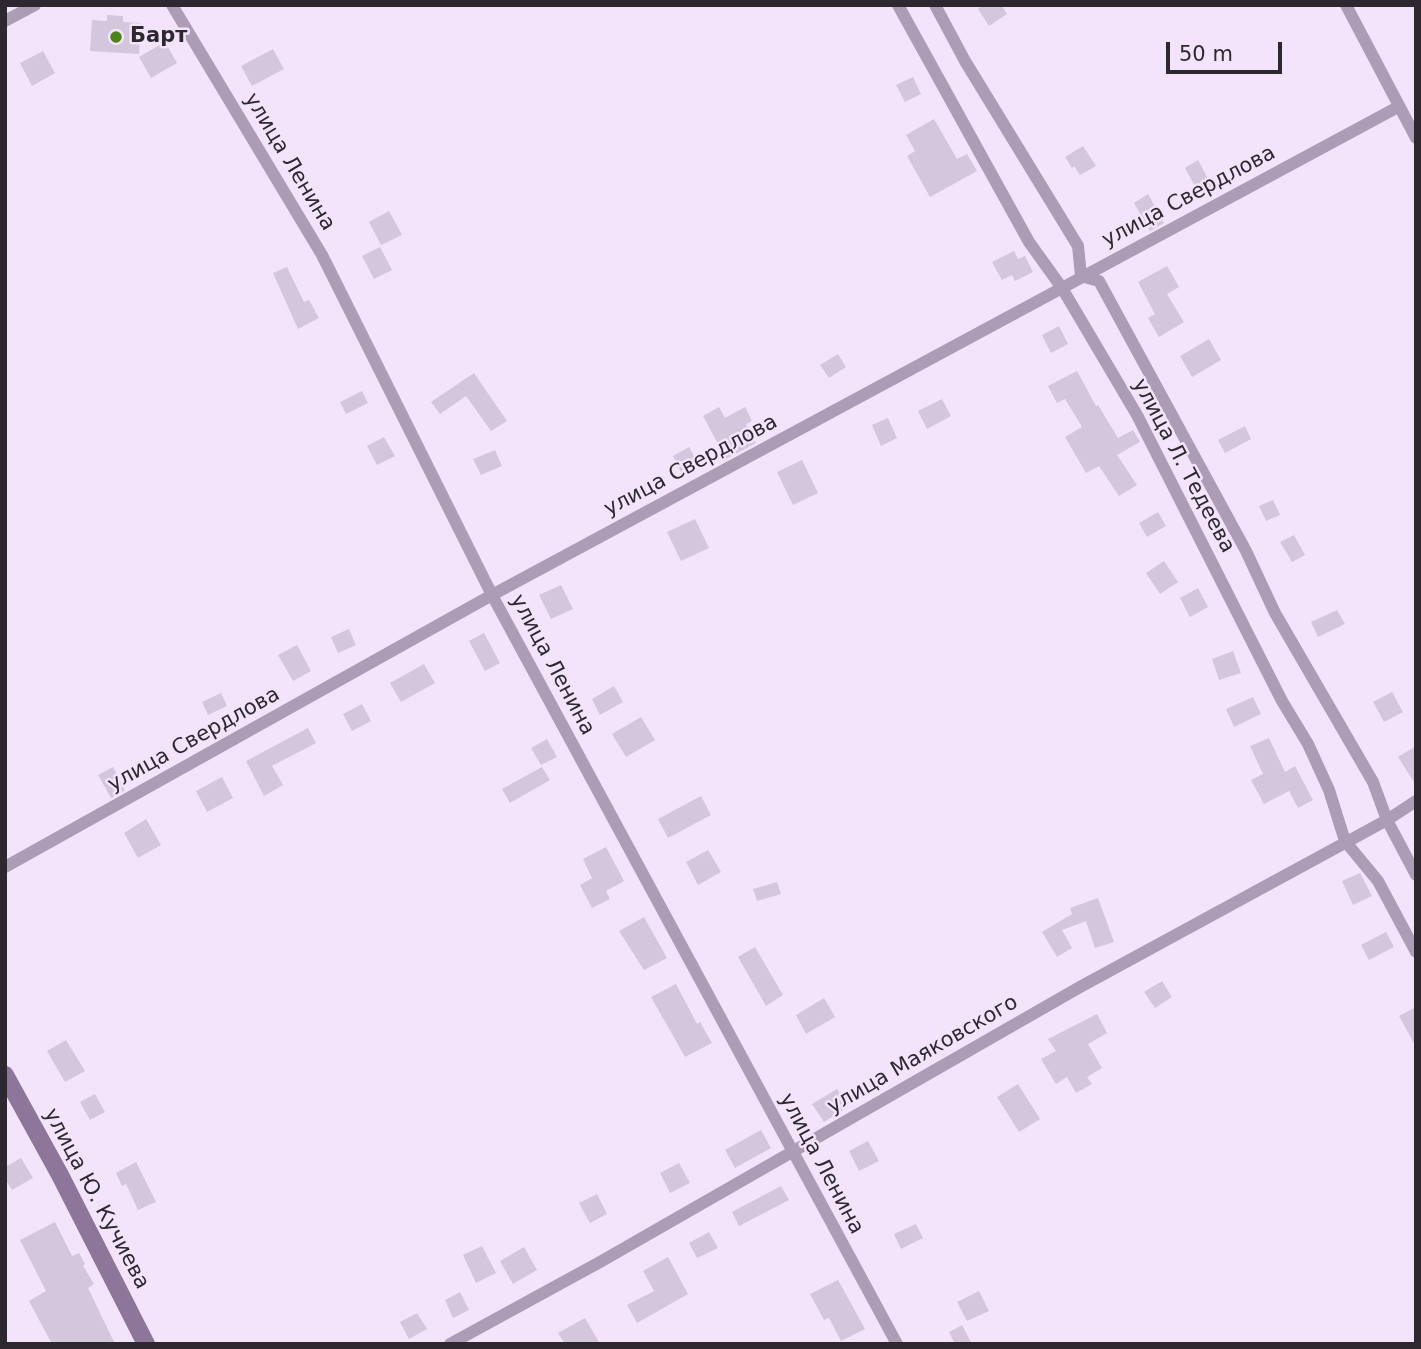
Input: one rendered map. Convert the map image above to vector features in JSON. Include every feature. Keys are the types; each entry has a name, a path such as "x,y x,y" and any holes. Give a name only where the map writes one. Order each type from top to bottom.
{"street":[{"path":"5,21 35,5"},
{"name":"улица Ленина","path":"172,5 323,255 492,595 897,1344"},
{"name":"улица Л. Тедеева","path":"898,5 1029,242 1062,288 1137,415 1276,690 1308,744 1329,790 1345,842 1378,881 1416,951"},
{"path":"935,5 965,61 1078,246 1081,276"},
{"path":"1346,5 1416,138"},
{"name":"улица Свердлова","path":"5,867 492,595 1398,107"},
{"name":"улица Л. Тедеева","path":"1081,276 1099,281 1246,551 1275,614 1373,782 1387,820 1416,875"},
{"name":"улица Маяковского","path":"450,1344 600,1262 1080,987 1387,820 1416,801"},
{"name":"улица Ю. Кучиева","path":"5,1075 60,1175 146,1344"}],"building":[{"path":"984,5 1001,5 1007,14 989,26 978,9"},
{"name":"Барт","path":"107,15 123,16 123,22 141,23 139,54 90,51 92,20 107,21"},
{"path":"165,42 177,63 151,78 139,57"},
{"path":"273,49 284,69 252,86 241,66"},
{"path":"43,51 55,73 32,86 20,63"},
{"path":"913,77 921,94 905,102 896,85"},
{"path":"934,119 957,159 967,154 977,171 930,197 907,156 915,151 906,135"},
{"path":"1083,146 1096,166 1080,175 1065,157"},
{"path":"1198,160 1215,192 1202,199 1185,168"},
{"path":"1148,194 1164,223 1150,231 1134,203"},
{"path":"389,211 402,235 381,245 369,222"},
{"path":"380,247 392,270 374,279 362,256"},
{"path":"1014,251 1018,259 1025,256 1033,272 1015,281 1012,275 1002,280 992,262"},
{"path":"1167,266 1179,287 1167,294 1184,322 1159,337 1148,318 1155,314 1138,282"},
{"path":"287,267 304,302 309,300 319,318 298,329 273,273"},
{"path":"1059,326 1068,344 1051,353 1042,335"},
{"path":"1209,339 1221,360 1192,377 1180,356"},
{"path":"838,354 846,367 829,378 820,365"},
{"path":"1077,371 1118,438 1133,430 1140,442 1117,455 1137,485 1119,496 1099,466 1086,473 1065,437 1082,427 1065,399 1057,403 1048,386"},
{"path":"474,373 507,421 491,431 466,396 440,414 431,402"},
{"path":"362,391 368,403 346,414 340,402"},
{"path":"942,399 951,416 927,429 918,411"},
{"path":"719,407 725,418 745,407 752,421 746,424 756,443 726,459 703,416"},
{"path":"888,418 897,438 881,446 872,425"},
{"path":"1245,426 1251,439 1225,453 1218,440"},
{"path":"384,437 395,456 377,465 367,446"},
{"path":"689,447 698,463 681,472 673,456"},
{"path":"495,450 502,466 481,475 473,459"},
{"path":"802,460 818,493 793,505 777,472"},
{"path":"1273,500 1280,515 1266,521 1259,506"},
{"path":"1158,512 1166,526 1147,537 1139,523"},
{"path":"695,519 709,548 681,561 667,532"},
{"path":"1294,535 1305,555 1292,562 1280,542"},
{"path":"1164,561 1178,582 1160,594 1146,573"},
{"path":"561,585 573,609 551,619 539,595"},
{"path":"1198,588 1208,607 1190,617 1180,598"},
{"path":"1337,610 1345,624 1318,637 1311,622"},
{"path":"349,629 356,645 338,653 331,637"},
{"path":"484,633 500,663 485,671 469,641"},
{"path":"297,645 311,671 293,681 278,655"},
{"path":"1233,651 1241,673 1219,680 1212,659"},
{"path":"424,664 435,683 401,702 390,683"},
{"path":"614,686 623,702 600,715 592,699"},
{"path":"1392,692 1403,712 1384,722 1373,702"},
{"path":"221,693 227,706 208,715 202,702"},
{"path":"1253,697 1261,714 1234,727 1226,709"},
{"path":"362,704 371,721 352,731 343,714"},
{"path":"641,717 655,740 626,757 612,734"},
{"path":"308,728 316,743 272,766 283,785 264,796 246,761"},
{"path":"1269,738 1285,772 1295,766 1313,800 1298,808 1289,791 1264,804 1251,780 1263,774 1250,746"},
{"path":"547,739 557,757 541,765 531,748"},
{"path":"1416,746 1416,785 1398,757"},
{"path":"113,767 125,790 111,798 98,775"},
{"path":"542,767 550,780 510,803 502,789"},
{"path":"222,777 233,798 207,812 196,791"},
{"path":"701,796 711,815 668,838 658,819"},
{"path":"146,819 161,845 138,858 124,833"},
{"path":"606,847 624,881 606,891 610,899 592,908 580,885 592,878 583,859"},
{"path":"708,850 721,872 698,885 686,862"},
{"path":"1360,873 1372,896 1353,905 1342,881"},
{"path":"777,882 781,894 757,901 753,889"},
{"path":"1098,898 1114,942 1095,948 1086,921 1062,930 1072,948 1057,957 1042,932 1072,914 1070,908"},
{"path":"644,917 667,958 644,970 619,931"},
{"path":"1386,932 1394,947 1369,960 1361,945"},
{"path":"755,947 783,995 766,1006 738,957"},
{"path":"1162,981 1172,997 1155,1008 1144,992"},
{"path":"676,984 697,1024 700,1022 712,1043 685,1057 651,997"},
{"path":"824,998 835,1017 806,1034 796,1015"},
{"path":"1416,1007 1416,1047 1399,1016"},
{"path":"1097,1014 1107,1033 1088,1044 1102,1068 1087,1077 1092,1084 1076,1093 1067,1077 1056,1084 1041,1059 1056,1051 1048,1039"},
{"path":"66,1040 85,1071 65,1082 47,1051"},
{"path":"1018,1084 1040,1119 1019,1132 997,1097"},
{"path":"837,1089 848,1107 824,1122 812,1104"},
{"path":"95,1094 105,1112 90,1120 80,1102"},
{"path":"761,1130 771,1148 735,1168 725,1150"},
{"path":"868,1141 879,1161 859,1171 849,1151"},
{"path":"21,1158 33,1178 12,1190 5,1179 5,1167"},
{"path":"136,1162 156,1202 138,1210 126,1184 122,1186 116,1173"},
{"path":"679,1163 690,1183 670,1193 660,1173"},
{"path":"781,1186 789,1200 739,1226 732,1212"},
{"path":"597,1194 607,1214 590,1223 579,1203"},
{"path":"55,1222 72,1256 79,1253 85,1264 83,1266 94,1284 88,1288 115,1344 52,1344 29,1301 46,1291 20,1240"},
{"path":"916,1224 923,1238 901,1249 894,1234"},
{"path":"709,1232 718,1248 697,1258 689,1243"},
{"path":"482,1246 496,1273 476,1283 463,1255"},
{"path":"524,1247 537,1270 513,1284 500,1261"},
{"path":"668,1257 688,1294 637,1323 627,1305 654,1291 643,1271"},
{"path":"838,1280 865,1329 841,1341 829,1318 824,1320 810,1294"},
{"path":"979,1291 989,1311 967,1321 957,1302"},
{"path":"460,1292 469,1310 453,1318 445,1300"},
{"path":"417,1313 427,1329 409,1339 400,1322"},
{"path":"585,1318 600,1344 565,1344 558,1333"},
{"path":"962,1325 972,1344 955,1344 949,1332"}],"place":[{"name":"Барт","path":"116,37"}]}
